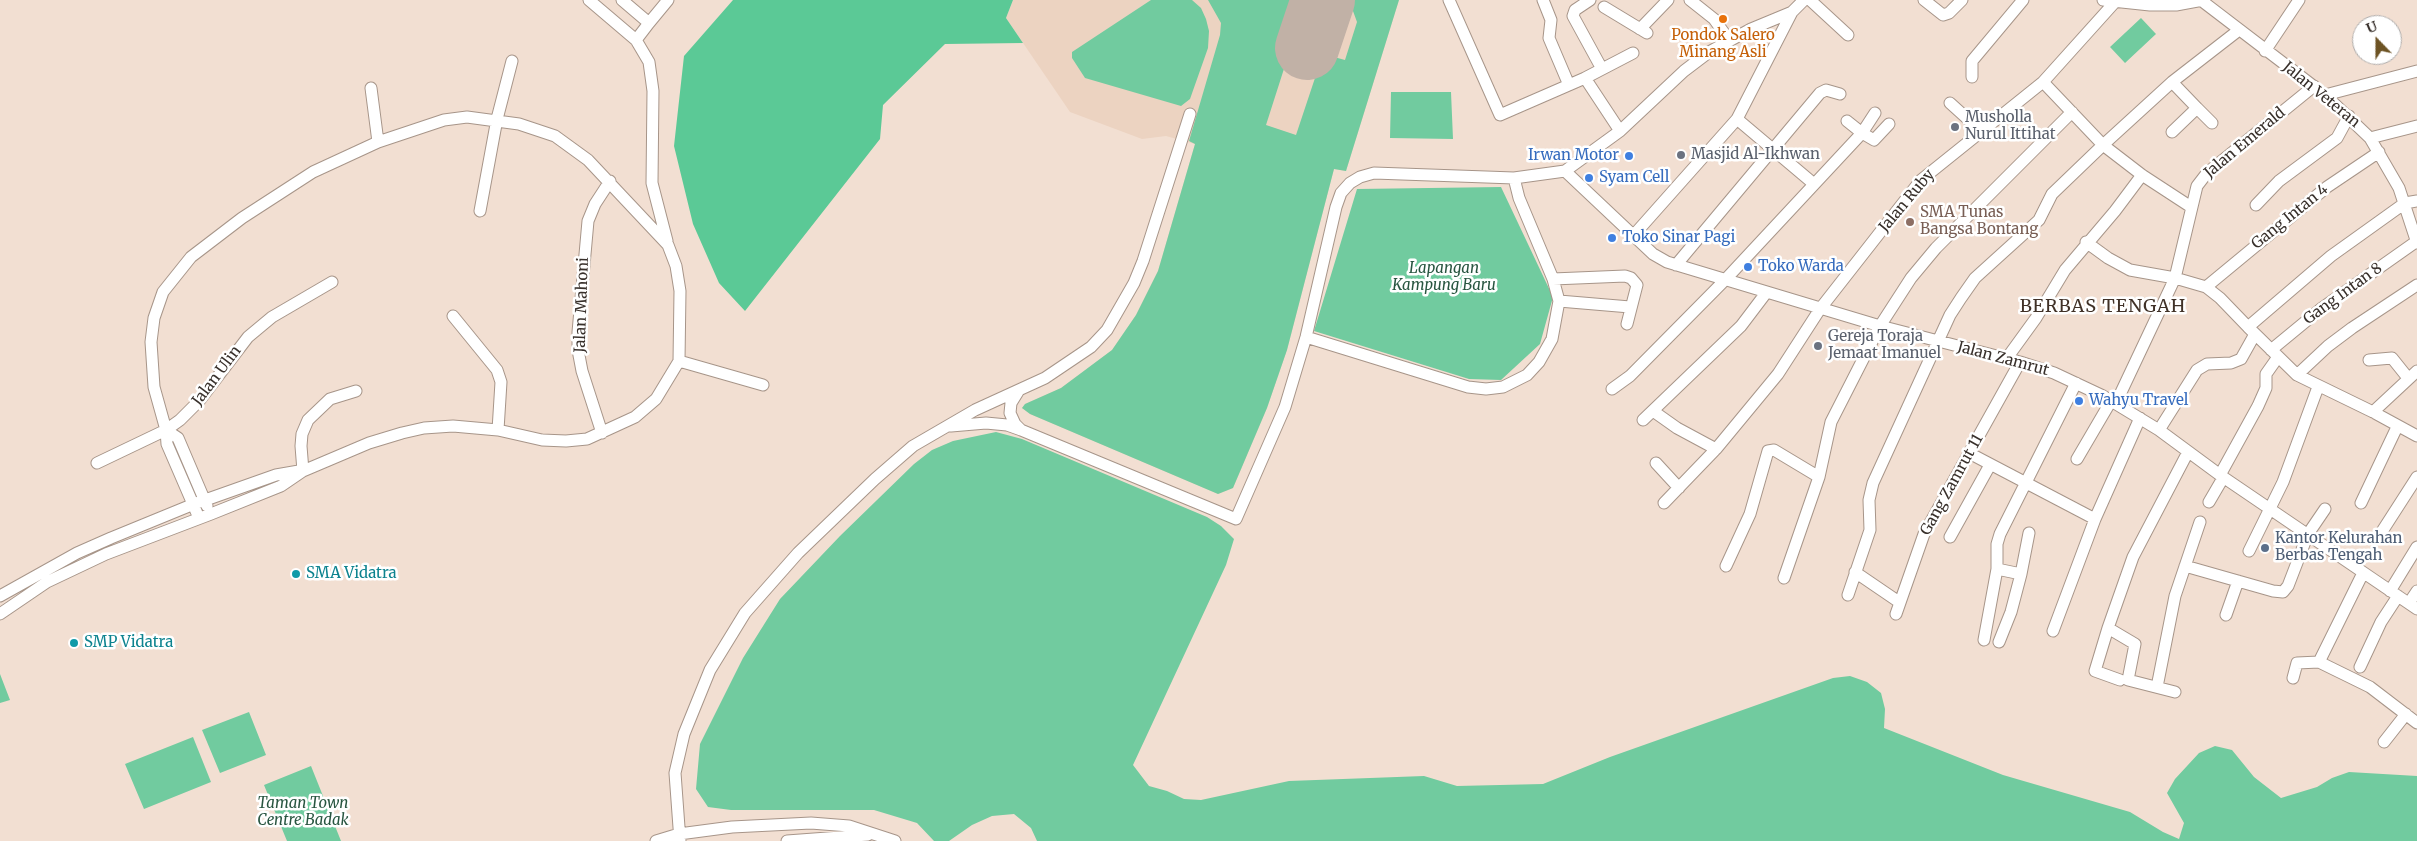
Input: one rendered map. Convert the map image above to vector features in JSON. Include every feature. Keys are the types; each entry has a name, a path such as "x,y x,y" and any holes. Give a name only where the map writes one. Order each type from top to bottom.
{"street":[{"path":"0,614 47,582 78,566 281,486 303,471 369,443 424,428 453,426 498,430 542,440 566,441 587,439 635,417 656,399 679,360 680,290 676,266 656,204 652,160 652,75 645,53 636,40 589,0"},
{"path":"622,0 649,23"},
{"path":"636,40 668,0"},
{"path":"1449,0 1500,115 1585,78 1633,53"},
{"path":"1544,0 1552,24 1549,38 1569,85"},
{"path":"1550,16 1572,14 1590,0"},
{"path":"1594,0 1608,4 1644,31 1668,0"},
{"path":"1690,0 1714,19 1729,40"},
{"path":"1633,236 1737,119 1792,12 1804,0"},
{"path":"1810,0 1848,34"},
{"path":"1924,0 1943,15 1949,13 1962,0"},
{"path":"1972,77 1972,61 2023,0"},
{"name":"Jalan Veteran","path":"2103,0 2176,5 2202,0 2314,86 2349,116 2370,138 2380,152 2393,174 2405,203 2417,242"},
{"path":"2265,50 2299,0"},
{"name":"Jalan Ruby","path":"1664,503 1716,449 1785,364 1820,309 1920,180 2043,82 2115,2"},
{"path":"944,426 986,423 1007,425 1236,519 1285,406 1306,337 1336,206 1341,193 1350,183 1360,177 1374,174 1514,178 1565,171 1620,131 1684,71 1729,40 1792,12"},
{"path":"1572,14 1602,69"},
{"path":"1848,595 1870,530 1870,500 1873,484 1950,315 1975,278 2039,220 2052,194 2102,145 2172,82 2239,30"},
{"path":"480,210 497,119 512,61"},
{"path":"2325,95 2417,71"},
{"path":"1585,78 1620,131"},
{"path":"2043,82 2102,145 2142,175 2191,207"},
{"path":"2172,82 2212,123"},
{"name":"Jalan Emerald","path":"2077,458 2114,402 2176,278 2194,194 2201,179 2314,86"},
{"path":"371,88 378,142"},
{"path":"1676,265 1820,93 1826,90 1840,94"},
{"path":"1950,103 1982,132"},
{"path":"2172,132 2197,108"},
{"path":"1784,578 1818,477 1831,422 1880,326 1911,278 1936,248 2072,112"},
{"path":"680,837 675,773 684,734 710,670 745,613 798,553 875,479 913,446 944,426 1045,378 1091,347 1107,330 1144,262 1190,114"},
{"path":"1612,389 1630,376 1725,280 1862,133 1875,114"},
{"path":"2256,204 2279,181 2337,138 2349,116"},
{"path":"211,514 199,502 167,444 166,430 154,387 151,366 154,318 163,292 191,257 242,218 313,172 378,142 444,120 467,117 497,119 539,129 556,136 581,154 610,181 668,245"},
{"path":"1737,119 1814,184"},
{"path":"1847,121 1874,140 1889,124"},
{"path":"2370,138 2417,126"},
{"name":"Gang Intan 4","path":"2206,287 2327,187 2380,152"},
{"name":"Jalan Zamrut","path":"1565,171 1653,254 1676,265 1880,326 2020,362 2076,383 2114,402 2159,430 2222,476 2413,606"},
{"path":"2007,358 2036,318 2065,270 2086,242 2115,211 2142,175"},
{"path":"1306,337 1468,387 1503,388 1527,375 1538,362 1552,339 1559,301 1554,278 1519,198 1514,178"},
{"name":"Jalan Mahoni","path":"602,433 582,370 578,350 578,332 588,221 595,204 610,181"},
{"path":"2159,430 2197,370 2207,364 2231,364 2240,360 2251,330 2326,260 2405,203 2417,201"},
{"path":"642,216 656,204"},
{"path":"2086,242 2108,258 2130,270 2176,278 2206,287 2220,298 2297,375 2417,436"},
{"name":"Gang Intan 8","path":"2275,354 2322,308 2417,242"},
{"path":"1554,278 1628,277 1636,282 1637,285 1627,324"},
{"name":"Jalan Ulin","path":"97,463 166,430 191,410 237,350 259,327 332,282"},
{"path":"2297,375 2328,346 2417,285"},
{"path":"1643,420 1741,326 1766,293"},
{"path":"1559,301 1630,307"},
{"path":"453,316 497,370 501,382 498,430"},
{"path":"2209,502 2258,406 2266,388 2266,374 2275,354"},
{"path":"2369,360 2392,358 2413,374 2373,412"},
{"path":"679,360 763,385"},
{"name":"Gang Zamrut 11","path":"1896,614 1924,534 2020,362"},
{"path":"1984,640 1997,569 1997,544 2000,534 2076,383"},
{"path":"2249,551 2288,471 2318,387"},
{"path":"1019,390 1011,403 1010,412 1015,424 1021,430"},
{"path":"303,471 302,434 308,420 330,399 356,391"},
{"path":"1653,411 1677,428 1716,449"},
{"path":"2054,631 2095,519 2140,418"},
{"path":"2361,503 2397,427"},
{"path":"1726,566 1750,514 1768,451 1774,450 1818,477"},
{"path":"2120,680 2098,674 2095,671 2133,557 2188,452"},
{"path":"1969,454 2095,519"},
{"path":"1656,463 1679,488"},
{"path":"1950,537 1990,465"},
{"path":"0,596 10,588 77,553 199,502 276,475 303,471"},
{"path":"2381,533 2417,477"},
{"path":"199,502 199,518"},
{"path":"2185,566 2283,592 2288,586 2308,534 2325,509"},
{"path":"2157,687 2175,596 2200,522"},
{"path":"1999,642 2011,612 2029,533"},
{"path":"2360,667 2417,547"},
{"path":"1997,569 2021,574"},
{"path":"1855,572 1899,602"},
{"path":"2319,662 2363,573"},
{"path":"2226,615 2238,581"},
{"path":"2413,606 2417,591"},
{"path":"2108,628 2136,644 2128,680 2175,692"},
{"path":"2293,678 2297,663 2319,662 2370,687 2417,723"},
{"path":"2384,742 2406,714"},
{"path":"656,841 732,827 811,823 848,826 895,841"},
{"path":"787,841 875,835"}],"shaded area":[{"path":"1013,0 1399,0 1346,171 1334,169 1287,350 1267,408 1233,488 1218,494 1030,414 1022,408 1025,404 1061,388 1112,350 1136,315 1158,271 1195,144 1166,136 1142,139 1070,112 1006,18"}],"green space":[{"path":"733,0 1013,0 1006,18 1023,43 945,44 883,105 880,139 745,311 719,283 693,224 674,146 684,56"},
{"path":"1151,0 1192,0 1201,8 1206,19 1209,31 1208,48 1190,99 1181,106 1085,78 1072,58 1072,52"},
{"path":"1208,0 1306,0 1266,125 1296,135 1323,54 1345,60 1357,22 1349,0 1399,0 1346,171 1334,169 1287,350 1267,408 1233,488 1218,494 1030,414 1022,408 1025,404 1061,388 1112,350 1136,315 1158,271 1195,144 1189,141 1220,35 1221,23"},
{"path":"2141,18 2156,34 2125,63 2110,47"},
{"path":"1391,92 1451,92 1453,139 1390,138"},
{"name":"Lapangan Kampung Baru","path":"1501,187 1553,297 1540,344 1501,380 1469,379 1314,331 1357,189"},
{"path":"996,432 1022,439 1207,517 1221,526 1234,539 1226,565 1133,765 1149,786 1167,791 1184,799 1201,800 1289,781 1424,776 1457,786 1543,784 1610,757 1833,678 1850,676 1867,682 1881,693 1885,709 1884,728 2003,775 2130,812 2163,832 2179,839 2184,823 2167,793 2175,779 2199,753 2215,746 2232,750 2254,777 2281,798 2317,787 2332,778 2349,772 2417,776 2417,841 1037,841 1031,828 1014,814 992,816 972,825 949,841 934,841 917,823 874,810 731,810 708,807 696,789 700,744 743,658 780,599 840,536 914,464 932,450 953,441"},
{"path":"0,674 10,700 0,703"},
{"path":"249,712 266,755 220,773 202,730"},
{"path":"193,737 211,782 144,809 125,764"},
{"name":"Taman Town Centre Badak","path":"311,766 341,841 287,841 264,785"}],"runway":[{"path":"1307,48 1323,0"}],"place":[{"name":"Pondok Salero Minang Asli","path":"1723,19"},
{"name":"Musholla Nurul Ittihat","path":"1955,127"},
{"name":"Masjid Al-Ikhwan","path":"1681,155"},
{"name":"Irwan Motor","path":"1629,156"},
{"name":"Syam Cell","path":"1589,178"},
{"name":"SMA Tunas Bangsa Bontang","path":"1910,222"},
{"name":"Toko Sinar Pagi","path":"1612,238"},
{"name":"Toko Warda","path":"1748,267"},
{"name":"Gereja Toraja Jemaat Imanuel","path":"1818,346"},
{"name":"Wahyu Travel","path":"2079,401"},
{"name":"Kantor Kelurahan Berbas Tengah","path":"2265,548"},
{"name":"SMA Vidatra","path":"296,574"},
{"name":"SMP Vidatra","path":"74,643"}],"district":[{"name":"BERBAS TENGAH","path":"2103,307"}]}
